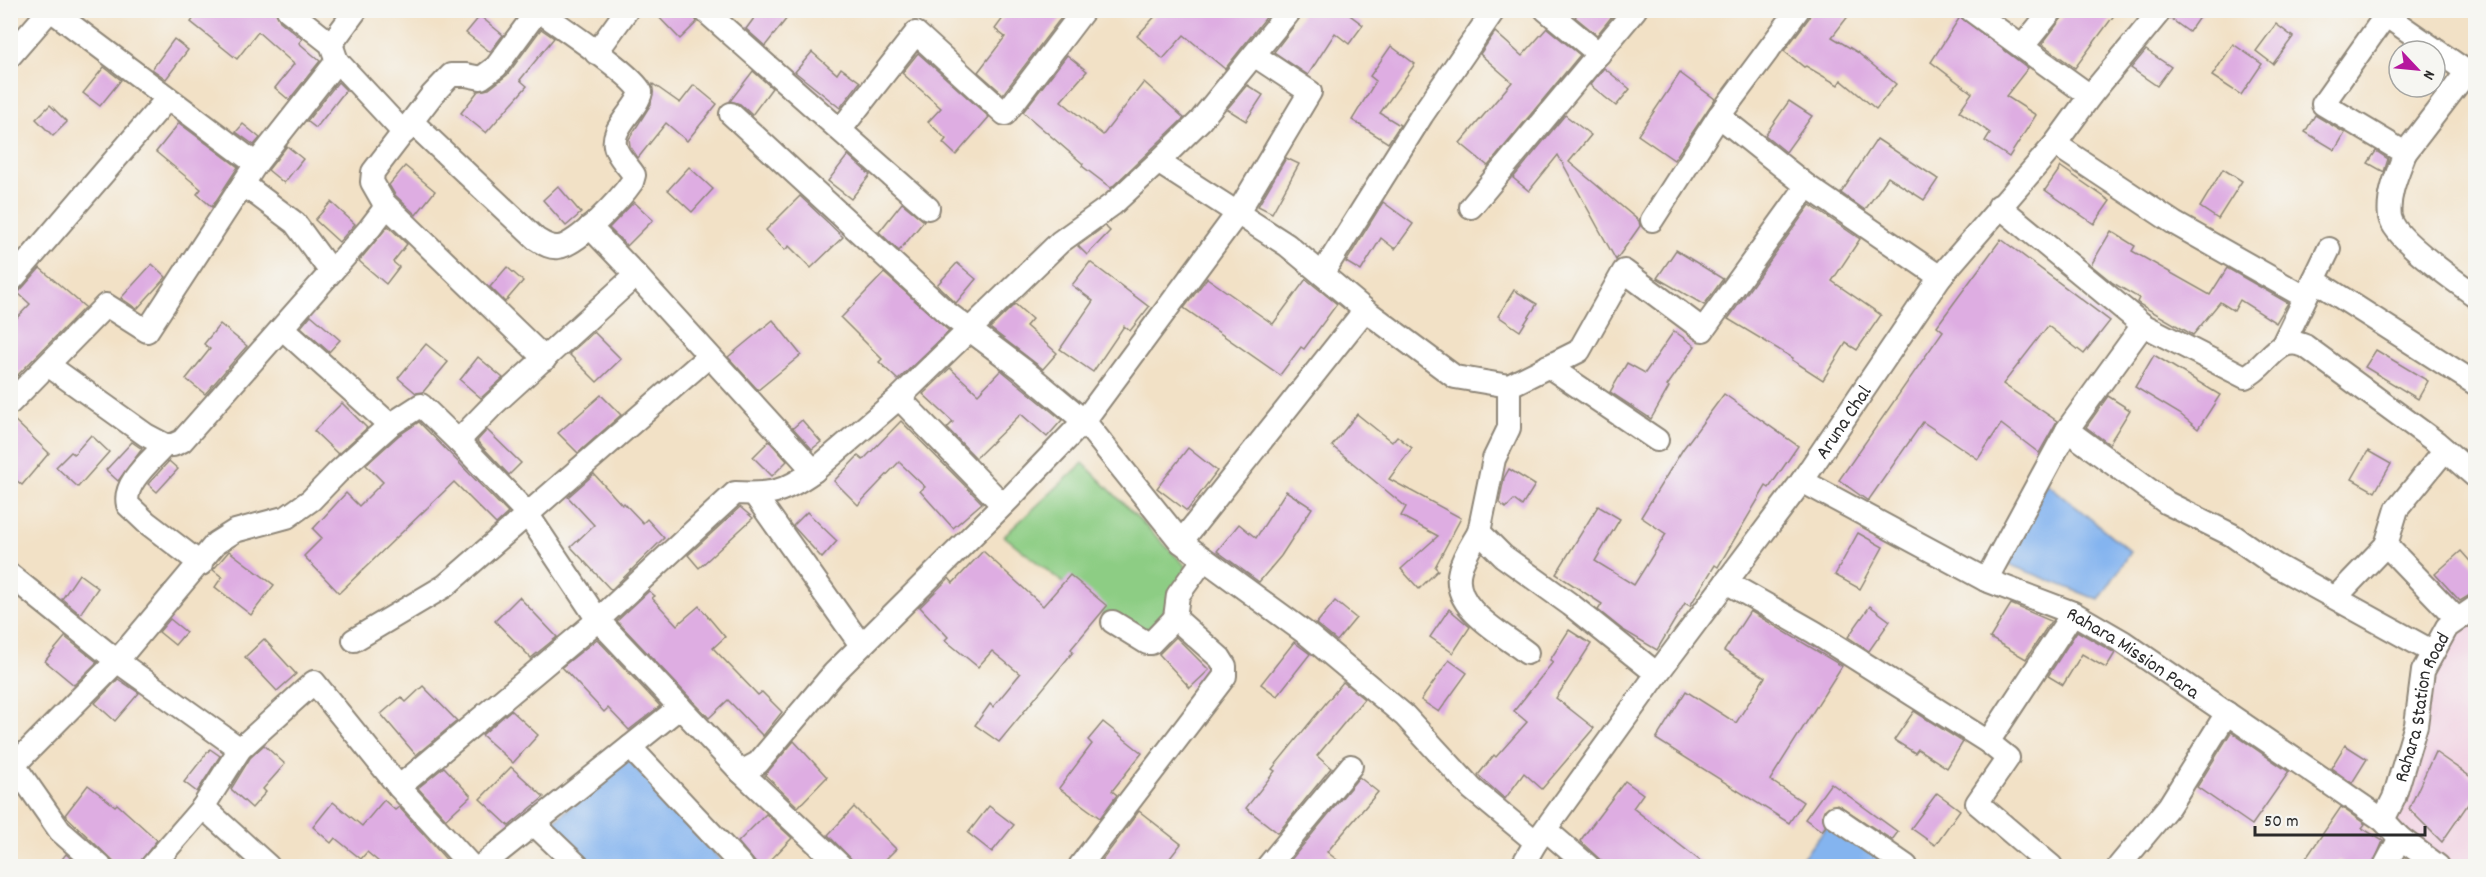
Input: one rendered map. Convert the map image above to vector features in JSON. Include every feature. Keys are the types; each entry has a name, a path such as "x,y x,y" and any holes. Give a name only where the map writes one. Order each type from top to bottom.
{"street":[{"path":"10,56 51,10 256,164"},
{"path":"288,10 408,128 536,239 550,247 561,248 590,227 632,182 633,176 616,150 615,136 640,100 641,92 638,85 538,10 496,67 481,78 451,75 408,128 373,172 372,182 384,203 545,359"},
{"path":"10,403 106,305 147,331 256,164 334,53 356,10"},
{"path":"596,53 627,10"},
{"path":"704,10 928,208"},
{"path":"841,129 916,33 1005,114 1084,10"},
{"path":"399,786 598,620 735,493 770,494 789,489 814,471 899,398 1060,242 1113,204 1200,121 1290,10"},
{"path":"1322,274 1422,115 1494,10"},
{"path":"1546,10 1599,54"},
{"path":"1971,10 2090,96"},
{"path":"2022,47 2052,10"},
{"name":"Aruna Chal","path":"1522,867 1541,836 1657,674 1802,481 1940,278 1999,206 2055,144 2090,96 2160,11"},
{"path":"1471,207 1599,54 1630,12"},
{"path":"1652,220 1719,116 1795,12"},
{"path":"2405,153 2323,104 2382,13 2471,75 2405,153 2393,186 2390,218 2404,240 2475,296"},
{"path":"741,772 758,763 834,673 1084,421 1237,214 1310,92 1254,55"},
{"path":"10,282 167,99"},
{"path":"731,114 946,312 1022,369 1084,421 1181,542 1307,634 1405,716 1472,789 1588,867"},
{"path":"1719,116 1807,186 1940,278"},
{"path":"2055,144 2174,223 2310,289 2475,384"},
{"path":"1158,162 1287,245 1365,310 1455,377 1509,386 1579,351 1624,271 1702,330 1807,186"},
{"path":"243,184 295,223 331,272"},
{"path":"48,365 146,435 165,445 173,445 182,441 370,228 383,211 384,203"},
{"path":"1999,206 2143,325 2245,377 2257,369 2283,344 2329,249"},
{"path":"590,227 636,274 814,471"},
{"path":"458,441 494,404 636,274"},
{"path":"1181,542 1365,310"},
{"path":"1986,580 2067,430 2143,325"},
{"path":"282,328 390,425"},
{"path":"2283,344 2295,342 2305,346 2445,450 2475,477"},
{"path":"354,640 445,586 526,512 709,356"},
{"path":"1548,366 1657,440"},
{"path":"1509,386 1509,428 1494,459 1479,532 1460,570 1459,586 1465,604 1527,653"},
{"path":"899,398 1002,504"},
{"path":"100,867 60,831 14,765 117,661 201,564 216,543 235,531 287,517 311,500 390,425 421,405 526,512 598,620 741,772 841,867"},
{"path":"2067,430 2167,503 2232,535 2275,565 2433,652"},
{"path":"165,445 132,483 126,498 128,505 146,522 201,564"},
{"path":"2336,597 2386,544 2397,509 2445,450"},
{"name":"Rahara Mission Para","path":"1802,481 1986,580 2073,613 2123,642 2383,820 2400,838 2438,867"},
{"path":"754,494 861,645"},
{"path":"1479,532 1503,556 1571,605 1657,674"},
{"path":"2386,544 2466,613"},
{"path":"1113,622 1147,643 1156,640 1175,618 1178,595 1204,559"},
{"path":"10,575 117,661 240,749"},
{"path":"1726,582 1814,632 1988,742 2008,758 1977,803 2051,867"},
{"path":"1988,742 2073,613"},
{"name":"Rahara Station Road","path":"2383,820 2394,798 2416,725 2422,671 2446,627 2466,613"},
{"path":"1080,867 1225,676 1225,666 1220,658 1175,618"},
{"path":"152,867 203,807 240,749 314,682 399,786 471,867"},
{"path":"481,867 680,707"},
{"path":"2119,867 2169,806 2227,712"},
{"path":"630,747 742,867"},
{"path":"1268,867 1351,766"},
{"path":"203,807 268,867"},
{"path":"1835,817 1906,867"},
{"path":"534,824 578,867"},
{"path":"2385,867 2400,838"}],"shaded area":[{"path":"2475,617 2475,866 2446,866 2395,821 2427,677 2453,631"}],"green space":[{"path":"1083,463 1189,569 1154,627 1150,652 1004,536"}],"water":[{"path":"2047,483 2131,552 2099,600 1998,560"},
{"path":"628,759 726,866 589,866 548,826"},
{"path":"1832,820 1898,866 1796,866"}],"building":[{"path":"200,10 275,10 280,21 302,39 299,43 320,61 289,100 275,88 294,64 258,32 237,59 191,22"},
{"path":"652,10 691,10 697,22 680,39"},
{"path":"760,10 777,10 787,18 765,46 746,29"},
{"path":"1009,10 1067,10 1003,94 978,72 1005,37 995,29"},
{"path":"1161,10 1272,10 1225,69 1184,35 1163,59 1137,36"},
{"path":"1303,10 1343,10 1363,25 1349,44 1335,33 1308,75 1274,52 1300,18"},
{"path":"1581,10 1617,10 1597,35 1575,17"},
{"path":"1811,10 1853,10 1832,37 1857,52 1896,84 1876,109 1841,80 1838,85 1806,66 1804,67 1784,51 1809,18"},
{"path":"2065,10 2118,10 2075,68 2042,44 2062,18"},
{"path":"2174,10 2204,10 2189,32 2171,19"},
{"path":"480,16 503,35 490,52 466,33"},
{"path":"1960,17 2028,68 2006,96 2036,115 2009,157 1985,141 1990,133 1959,111 1972,93 1931,62"},
{"path":"2276,24 2293,37 2273,64 2256,51"},
{"path":"1547,28 1580,55 1488,166 1460,143 1512,82 1480,54 1495,32 1522,56"},
{"path":"541,29 554,38 520,80 527,86 486,133 461,113 478,91 489,89 507,75"},
{"path":"174,39 188,50 166,79 152,69"},
{"path":"2233,44 2262,64 2241,95 2212,76"},
{"path":"1391,46 1415,64 1380,113 1400,125 1388,143 1352,120 1376,81 1370,76"},
{"path":"2146,50 2171,67 2157,86 2131,68"},
{"path":"812,52 837,74 841,68 860,82 840,108 795,72"},
{"path":"918,53 989,117 956,155 943,143 946,139 928,122 941,108 902,73"},
{"path":"1067,55 1087,71 1061,101 1103,135 1144,82 1184,118 1111,188 1082,166 1083,164 1023,112"},
{"path":"104,67 121,80 100,106 83,93"},
{"path":"1604,68 1630,89 1616,106 1590,85"},
{"path":"753,71 772,88 752,115 740,104 730,101"},
{"path":"1680,73 1715,99 1674,160 1638,135"},
{"path":"338,82 346,90 316,128 307,121"},
{"path":"653,84 680,103 694,85 717,104 687,141 666,123 638,158 630,146 629,139 651,104"},
{"path":"1247,85 1263,95 1246,121 1227,109"},
{"path":"1789,101 1812,116 1786,152 1765,135"},
{"path":"50,105 67,122 53,136 36,119"},
{"path":"1565,115 1591,135 1569,162 1639,221 1640,226 1616,260 1558,155 1529,191 1513,178"},
{"path":"2315,115 2345,133 2335,150 2305,132"},
{"path":"179,123 238,167 212,207 197,194 201,189 156,152"},
{"path":"243,124 260,138 254,145 236,132"},
{"path":"1877,139 1938,179 1924,200 1888,177 1865,210 1841,193"},
{"path":"287,146 303,159 284,183 268,170"},
{"path":"2376,151 2388,159 2384,172 2368,163"},
{"path":"848,155 870,175 851,199 828,181"},
{"path":"1286,158 1299,164 1272,213 1258,206"},
{"path":"405,166 435,191 416,215 395,195 389,185"},
{"path":"689,167 713,189 692,212 668,190"},
{"path":"2061,167 2110,201 2094,224 2045,190"},
{"path":"2223,169 2242,181 2218,219 2200,207"},
{"path":"558,186 581,213 566,226 543,200"},
{"path":"800,196 843,237 811,268 789,246 785,250 766,230"},
{"path":"331,202 355,224 339,242 315,220"},
{"path":"634,202 653,220 627,246 609,228"},
{"path":"1383,202 1413,224 1395,249 1381,238 1361,271 1346,262"},
{"path":"902,203 924,221 899,251 879,232"},
{"path":"1810,205 1860,239 1832,281 1881,315 1857,350 1846,343 1823,380 1792,360 1793,358 1728,319"},
{"path":"388,226 407,244 393,262 399,267 386,284 359,261"},
{"path":"1105,226 1110,231 1087,255 1078,246"},
{"path":"2111,231 2135,246 2132,251 2210,295 2227,268 2288,303 2276,323 2240,300 2234,311 2220,302 2193,335 2139,304 2137,302 2139,298 2113,283 2091,265"},
{"path":"2001,239 2110,321 2084,354 2048,326 2003,384 2057,421 2039,453 2001,424 1978,459 1923,422 1868,501 1839,480 1943,331 1937,326"},
{"path":"1676,250 1723,279 1704,305 1657,278"},
{"path":"1090,262 1149,307 1130,331 1124,326 1093,372 1060,349 1093,301 1072,285"},
{"path":"957,263 976,279 956,303 937,285"},
{"path":"152,264 166,277 137,309 121,298"},
{"path":"507,267 523,281 505,302 490,287"},
{"path":"40,268 85,307 10,383 10,325 30,304 18,293"},
{"path":"884,273 949,331 898,380 879,362 882,359 841,318"},
{"path":"1207,278 1273,324 1306,279 1337,304 1304,349 1301,347 1280,375 1184,308"},
{"path":"1514,290 1537,304 1520,331 1498,316"},
{"path":"1015,304 1032,319 1026,326 1057,353 1043,369 990,328"},
{"path":"311,315 340,340 329,352 301,327"},
{"path":"773,320 801,355 758,390 728,357"},
{"path":"220,324 247,346 205,394 186,379 210,349 204,344"},
{"path":"1674,331 1695,346 1667,386 1669,387 1651,419 1610,392 1627,363 1645,373"},
{"path":"594,332 621,359 597,382 569,354"},
{"path":"426,344 448,362 423,392 416,393 398,378"},
{"path":"2376,350 2428,381 2418,399 2365,367"},
{"path":"2154,355 2220,395 2198,429 2180,414 2135,387"},
{"path":"478,357 503,378 481,398 460,380"},
{"path":"950,368 978,394 1001,370 1062,420 1047,437 1021,414 976,458 947,428 953,422 923,394"},
{"path":"1724,394 1798,446 1769,488 1766,486 1718,567 1715,565 1690,606 1685,603 1657,650 1623,630 1598,610 1602,604 1556,574 1598,506 1620,519 1595,561 1634,585 1666,534 1641,517 1683,449"},
{"path":"601,395 621,415 578,453 558,433"},
{"path":"2108,396 2130,410 2109,444 2086,427"},
{"path":"342,403 367,428 338,454 314,431"},
{"path":"1357,414 1392,442 1397,436 1412,448 1389,479 1461,518 1435,567 1438,570 1419,589 1401,569 1438,536 1401,516 1406,507 1332,446"},
{"path":"10,416 49,453 22,485 10,475"},
{"path":"802,420 821,442 812,449 793,428"},
{"path":"901,421 982,503 953,528 920,491 925,487 899,462 858,505 834,481 858,456 863,460"},
{"path":"419,422 508,513 496,524 454,482 339,593 304,556 322,538 313,529 346,493 359,506 383,482 366,465 398,436"},
{"path":"487,430 521,463 509,475 477,441"},
{"path":"91,435 109,452 78,487 56,467 71,452 74,454"},
{"path":"769,441 787,461 772,476 753,457"},
{"path":"132,442 142,449 118,481 106,470"},
{"path":"1188,448 1217,471 1187,511 1157,488"},
{"path":"2368,451 2391,464 2375,492 2352,479"},
{"path":"169,461 178,469 157,492 148,484"},
{"path":"1509,469 1535,485 1522,506 1514,500 1506,508 1499,503 1504,478"},
{"path":"594,474 622,505 624,503 643,523 647,519 664,538 611,590 571,547 594,525 568,497"},
{"path":"1286,491 1312,508 1281,556 1259,582 1217,551 1239,524 1256,538"},
{"path":"740,507 753,518 699,568 688,555"},
{"path":"807,512 837,541 822,558 793,526"},
{"path":"1858,533 1883,547 1860,589 1835,575"},
{"path":"229,551 274,585 251,615 215,587 222,577 213,570"},
{"path":"983,551 1043,606 1070,575 1107,606 1071,649 1073,652 999,742 975,725 990,704 993,707 1020,674 992,651 978,667 945,640 948,637 920,607 949,578 953,583"},
{"path":"2461,551 2475,567 2475,592 2460,601 2435,574"},
{"path":"79,574 98,588 80,614 62,599"},
{"path":"649,591 655,596 652,598 677,625 699,606 725,637 713,648 758,695 762,692 782,712 763,736 728,700 709,718 617,621"},
{"path":"519,597 557,637 531,658 495,621"},
{"path":"1335,601 1356,618 1337,641 1316,624"},
{"path":"2011,604 2051,621 2026,659 1990,638"},
{"path":"1870,606 1890,621 1869,651 1848,637"},
{"path":"1449,609 1470,627 1453,653 1430,637"},
{"path":"1750,611 1842,666 1770,780 1803,802 1789,823 1656,739 1686,691 1736,723 1765,677 1724,651"},
{"path":"170,619 186,632 175,645 159,632"},
{"path":"1569,630 1591,644 1556,698 1594,728 1542,789 1524,773 1505,799 1478,775 1494,755 1496,757 1527,722 1514,711 1553,662 1550,660"},
{"path":"2077,631 2115,653 2106,668 2082,654 2063,685 2048,676"},
{"path":"65,637 97,662 74,685 45,661"},
{"path":"1176,637 1209,670 1190,688 1159,654"},
{"path":"264,639 296,674 277,691 245,657"},
{"path":"597,639 660,706 629,730 608,708 604,712 562,667"},
{"path":"1294,642 1310,654 1277,696 1261,684"},
{"path":"1449,660 1467,673 1439,712 1421,700"},
{"path":"118,679 139,693 115,721 95,703"},
{"path":"1343,682 1364,699 1317,756 1331,768 1278,833 1246,808 1275,771 1272,769"},
{"path":"423,686 457,721 416,755 381,714 401,697 406,702"},
{"path":"511,710 538,735 513,763 482,735"},
{"path":"1914,711 1963,742 1947,768 1918,749 1915,753 1894,740"},
{"path":"1103,722 1142,753 1112,791 1117,795 1100,818 1059,788 1092,744 1088,740"},
{"path":"2231,732 2289,772 2252,825 2197,787"},
{"path":"794,741 827,777 798,807 765,775"},
{"path":"264,745 285,764 263,789 266,792 252,808 231,789 250,758"},
{"path":"2345,745 2367,759 2352,783 2331,768"},
{"path":"210,749 220,756 197,792 184,782"},
{"path":"2435,752 2475,780 2475,794 2442,842 2409,809"},
{"path":"444,767 471,796 446,819 418,788"},
{"path":"511,767 544,797 509,826 480,799"},
{"path":"1359,777 1378,792 1327,852 1346,867 1285,867"},
{"path":"1625,781 1643,794 1633,808 1708,867 1608,867 1580,841"},
{"path":"1831,783 1898,832 1892,840 1837,804 1824,810 1822,816 1826,826 1822,831 1805,819"},
{"path":"88,785 115,806 117,804 157,840 136,867 119,867 65,815"},
{"path":"1937,793 1960,810 1935,845 1911,828"},
{"path":"384,800 395,810 399,807 453,867 385,867 367,852 361,859 335,838 331,843 313,827 333,802 362,826"},
{"path":"989,806 1014,825 992,852 968,833"},
{"path":"854,807 896,849 878,867 859,867 828,835"},
{"path":"2341,807 2365,824 2362,828 2383,841 2372,867 2350,867 2339,860 2335,867 2300,867"},
{"path":"1139,811 1181,844 1163,867 1097,867"},
{"path":"766,814 792,838 764,867 759,867 738,842"},
{"path":"66,854 80,867 56,867"}]}
